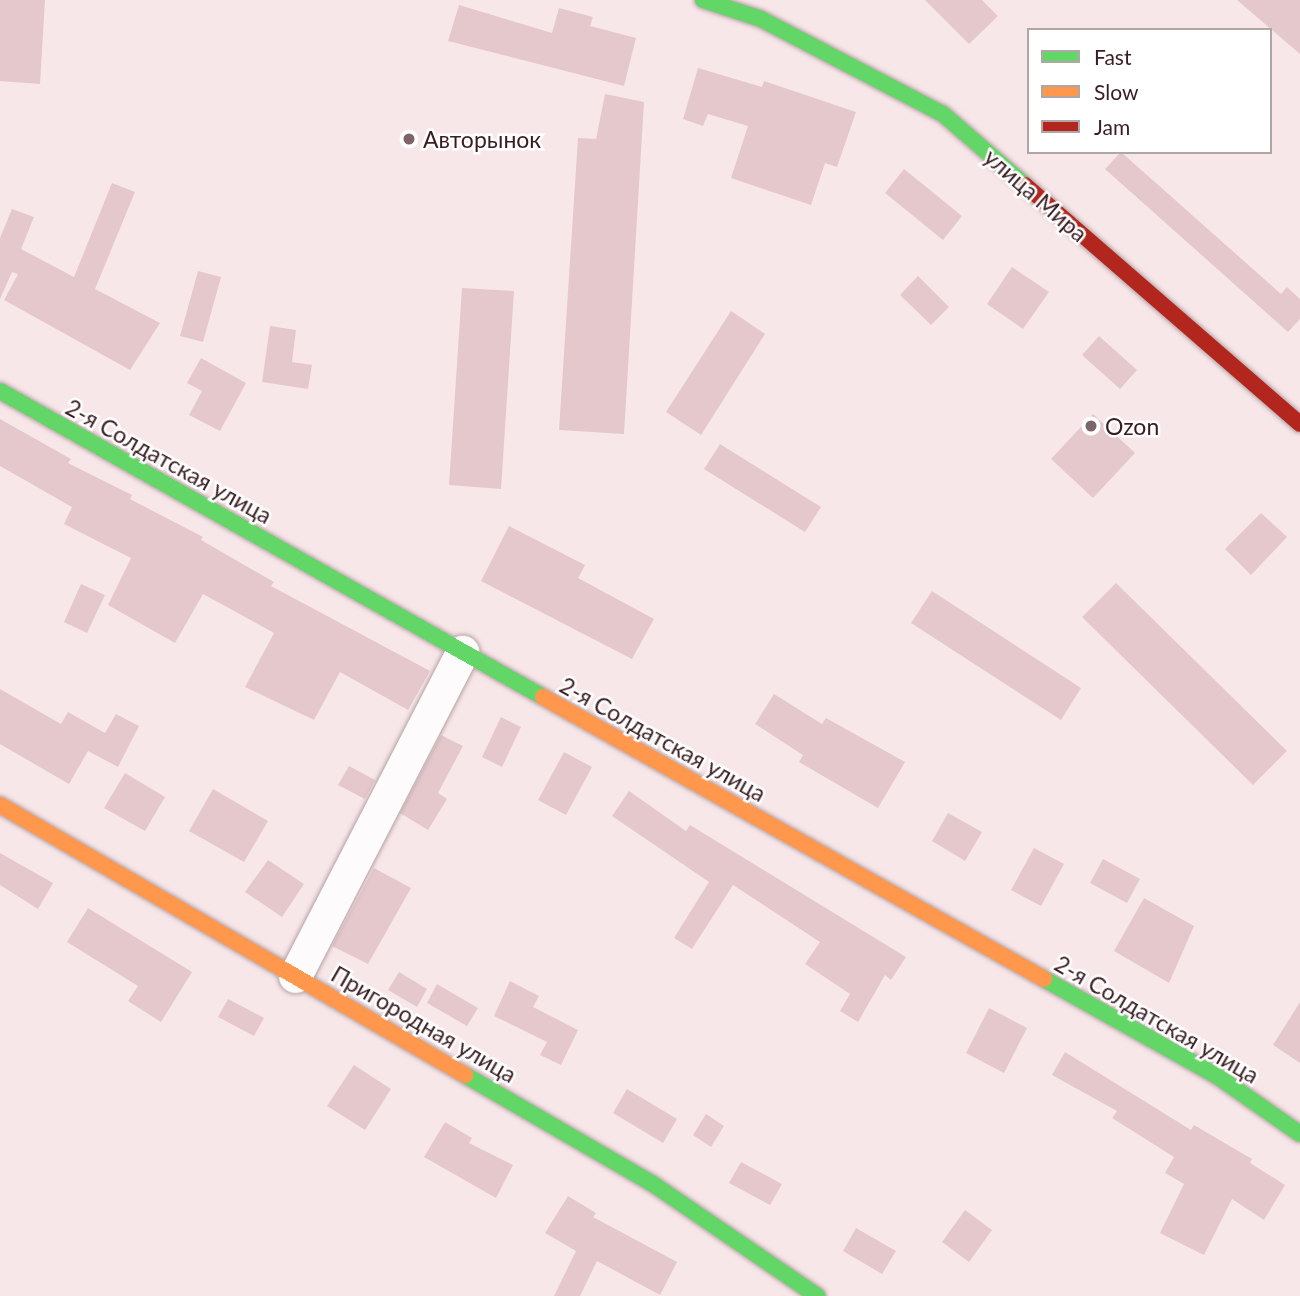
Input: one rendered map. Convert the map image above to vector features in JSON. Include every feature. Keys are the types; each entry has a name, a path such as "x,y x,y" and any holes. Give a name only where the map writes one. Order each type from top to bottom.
{"street":[{"name":"улица Мира","path":"703,0 757,10 943,114 1300,424"},
{"name":"2-я Солдатская улица","path":"0,391 1217,1076 1300,1134"},
{"path":"295,976 463,652"},
{"name":"Пригородная улица","path":"0,805 653,1184 817,1296"}],"building":[{"path":"0,0 45,0 40,84 0,81"},
{"path":"925,0 982,0 998,16 969,44"},
{"path":"1237,0 1300,0 1300,54"},
{"path":"459,5 552,33 559,8 593,17 590,26 636,38 624,86 448,41"},
{"path":"698,68 762,87 764,81 856,112 837,167 825,163 811,205 731,178 748,126 708,114 703,126 683,119"},
{"path":"605,94 644,102 624,434 559,430 578,138 596,139"},
{"path":"1119,154 1123,154 1281,294 1287,287 1300,299 1300,319 1288,332 1105,169"},
{"path":"904,169 962,216 943,240 885,193"},
{"path":"112,183 135,192 95,289 160,323 130,370 4,300 18,274 12,272 0,299 0,238 12,209 34,217 21,249 74,277"},
{"path":"1012,267 1049,292 1023,329 987,304"},
{"path":"198,271 221,277 203,342 180,336"},
{"path":"918,276 949,307 931,325 900,295"},
{"path":"462,288 514,291 501,489 449,485"},
{"path":"731,311 765,334 701,435 666,412"},
{"path":"270,326 296,330 292,362 312,365 308,389 262,382"},
{"path":"1099,336 1137,370 1120,389 1082,355"},
{"path":"201,358 246,383 220,431 189,415 202,391 187,383"},
{"path":"1093,414 1135,453 1093,498 1051,459"},
{"path":"0,419 71,459 68,463 132,495 130,499 203,537 201,540 274,582 271,586 430,671 408,710 340,672 314,720 245,687 274,633 203,594 175,643 108,605 131,558 64,524 72,507 0,466"},
{"path":"720,444 821,507 805,532 704,469"},
{"path":"1261,513 1287,537 1251,575 1225,549"},
{"path":"509,526 585,565 578,578 654,619 632,659 481,581"},
{"path":"1116,583 1287,751 1253,785 1082,617"},
{"path":"81,584 105,595 87,633 64,622"},
{"path":"932,591 1081,688 1061,720 911,623"},
{"path":"0,689 61,724 68,712 105,733 116,714 139,726 118,767 88,751 69,784 0,744"},
{"path":"774,694 822,724 826,718 905,762 878,808 799,762 803,755 755,724"},
{"path":"501,717 521,727 502,767 482,757"},
{"path":"441,735 463,746 438,793 447,799 428,830 400,813"},
{"path":"564,752 592,767 566,815 538,800"},
{"path":"349,766 375,780 365,799 338,785"},
{"path":"125,773 165,797 145,831 104,808"},
{"path":"213,789 268,821 244,862 189,831"},
{"path":"629,791 686,831 690,825 906,957 891,980 885,975 858,1022 840,1011 850,994 805,964 820,942 733,885 692,949 674,938 709,882 612,816"},
{"path":"948,813 982,832 965,861 932,841"},
{"path":"1034,848 1064,864 1041,906 1011,890"},
{"path":"0,853 53,883 38,909 0,885"},
{"path":"1103,859 1140,879 1127,903 1090,883"},
{"path":"268,860 304,884 282,917 245,892"},
{"path":"374,868 411,888 368,964 332,946"},
{"path":"1144,898 1194,926 1169,983 1114,951"},
{"path":"88,908 192,972 161,1022 128,1001 138,986 67,942"},
{"path":"399,972 427,989 417,1007 388,990"},
{"path":"510,981 539,996 533,1007 578,1030 561,1065 540,1055 547,1042 494,1016"},
{"path":"437,984 478,1008 467,1026 427,1003"},
{"path":"228,999 264,1018 254,1036 218,1017"},
{"path":"1300,1002 1300,1063 1273,1045"},
{"path":"989,1008 1027,1028 1004,1073 966,1053"},
{"path":"1065,1052 1191,1130 1194,1125 1252,1159 1250,1163 1285,1185 1264,1220 1232,1199 1204,1255 1160,1233 1184,1184 1165,1173 1174,1157 1112,1118 1117,1111 1052,1075"},
{"path":"354,1065 391,1089 365,1130 327,1106"},
{"path":"627,1089 677,1119 663,1143 613,1113"},
{"path":"706,1114 724,1126 711,1147 693,1135"},
{"path":"445,1122 472,1138 469,1143 513,1165 496,1198 424,1157"},
{"path":"741,1162 782,1184 770,1205 729,1183"},
{"path":"568,1196 596,1213 593,1217 677,1262 660,1295 597,1261 580,1296 554,1296 576,1251 545,1233"},
{"path":"965,1210 992,1230 969,1262 942,1242"},
{"path":"856,1228 896,1251 882,1274 843,1251"}],"traffic: fast":[{"path":"703,0 761,19 943,114 1025,185"},
{"path":"0,391 543,697"},
{"path":"1044,979 1217,1076 1300,1134"},
{"path":"465,1075 653,1184 817,1296"}],"traffic: slow":[{"path":"543,697 1044,979"},
{"path":"0,805 465,1075"}],"traffic: jam":[{"path":"1025,185 1300,424"}],"place":[{"name":"Авторынок","path":"409,139"},
{"name":"Ozon","path":"1091,426"}]}
